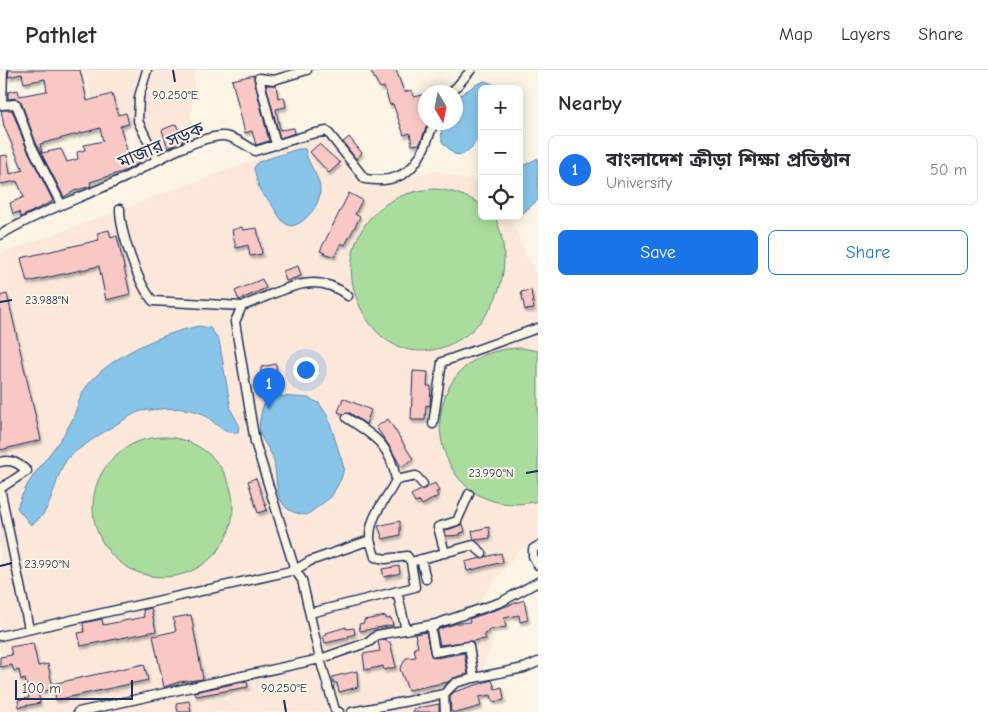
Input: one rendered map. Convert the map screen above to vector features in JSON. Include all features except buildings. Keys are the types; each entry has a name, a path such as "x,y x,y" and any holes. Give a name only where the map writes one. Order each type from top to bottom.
{"street":[{"path":"3,70 2,105 16,104 31,145 61,204"},
{"path":"148,70 139,97 138,121 157,160"},
{"path":"276,144 259,78 274,80 307,70"},
{"path":"458,85 471,70"},
{"name":"মাজার সড়ক","path":"2,232 125,177 157,160 222,136 243,142 255,151 327,131 365,179 394,180 408,172 414,165 430,130"},
{"path":"120,209 129,252 143,290 153,301 242,306 300,283 322,281 340,289 348,296"},
{"path":"242,306 236,322 255,442 295,570 302,580 320,659 335,710 339,712"},
{"path":"433,424 442,362 538,328"},
{"path":"347,418 379,439 387,450 396,480"},
{"path":"0,462 8,460 18,463 26,471 1,488 29,629"},
{"path":"310,613 415,587 411,562 406,556 386,559 375,556 369,529 374,514 396,480 416,476 423,484"},
{"path":"444,553 438,527 457,521 469,494"},
{"path":"0,636 295,570 310,562 370,540"},
{"path":"411,562 473,545 482,553"},
{"path":"538,546 533,549 533,556 538,565"},
{"path":"421,560 426,579"},
{"path":"78,712 98,710 320,659 369,642 377,635 436,624 501,602 538,582"},
{"path":"396,591 406,630"},
{"path":"436,624 431,630 435,652 470,646 474,678"},
{"path":"352,712 444,694 455,683 498,671 524,668 538,662"},
{"path":"444,694 445,712"}],"shaded area":[{"path":"85,70 195,70 191,119 197,139 146,163 126,113 96,117"},
{"path":"324,134 365,187 437,171 478,183 478,220 510,220 538,278 538,539 519,551 481,599 493,641 475,691 455,712 0,712 0,254"}],"green space":[{"path":"436,189 454,193 478,203 478,220 496,220 504,257 498,291 482,319 459,340 432,350 404,349 378,333 358,302 353,286 351,268 353,251 365,224 381,208 401,196"},
{"path":"522,348 538,351 538,501 499,502 470,489 450,465 441,435 443,404 456,376 483,356"},
{"path":"163,437 177,438 190,442 212,458 228,480 232,493 232,521 228,534 212,556 190,572 177,576 163,577 149,576 136,572 114,556 98,534 94,521 93,507 94,493 98,480 114,458 136,442 149,438"}],"water":[{"path":"485,81 495,85 478,85 478,139 472,147 462,155 454,154 442,142 441,130 463,130 463,93"},
{"path":"298,149 305,149 320,186 320,192 317,203 309,215 299,223 289,225 281,220 271,203 261,192 254,168 258,162"},
{"path":"538,158 538,200 523,213 523,175 523,166"},
{"path":"199,326 210,328 219,340 231,410 239,425 238,432 222,429 203,414 192,410 162,409 135,413 67,459 45,512 31,525 17,508 21,496 64,435 87,386 109,365 138,347 170,334"},
{"path":"280,396 308,398 319,403 328,417 344,468 341,479 331,497 307,515 295,513 282,502 277,486 273,458 259,431 263,406 270,399"}],"place":[{"name":"বাংলাদেশ ক্রীড়া শিক্ষা প্রতিষ্ঠান","path":"269,409"}]}
